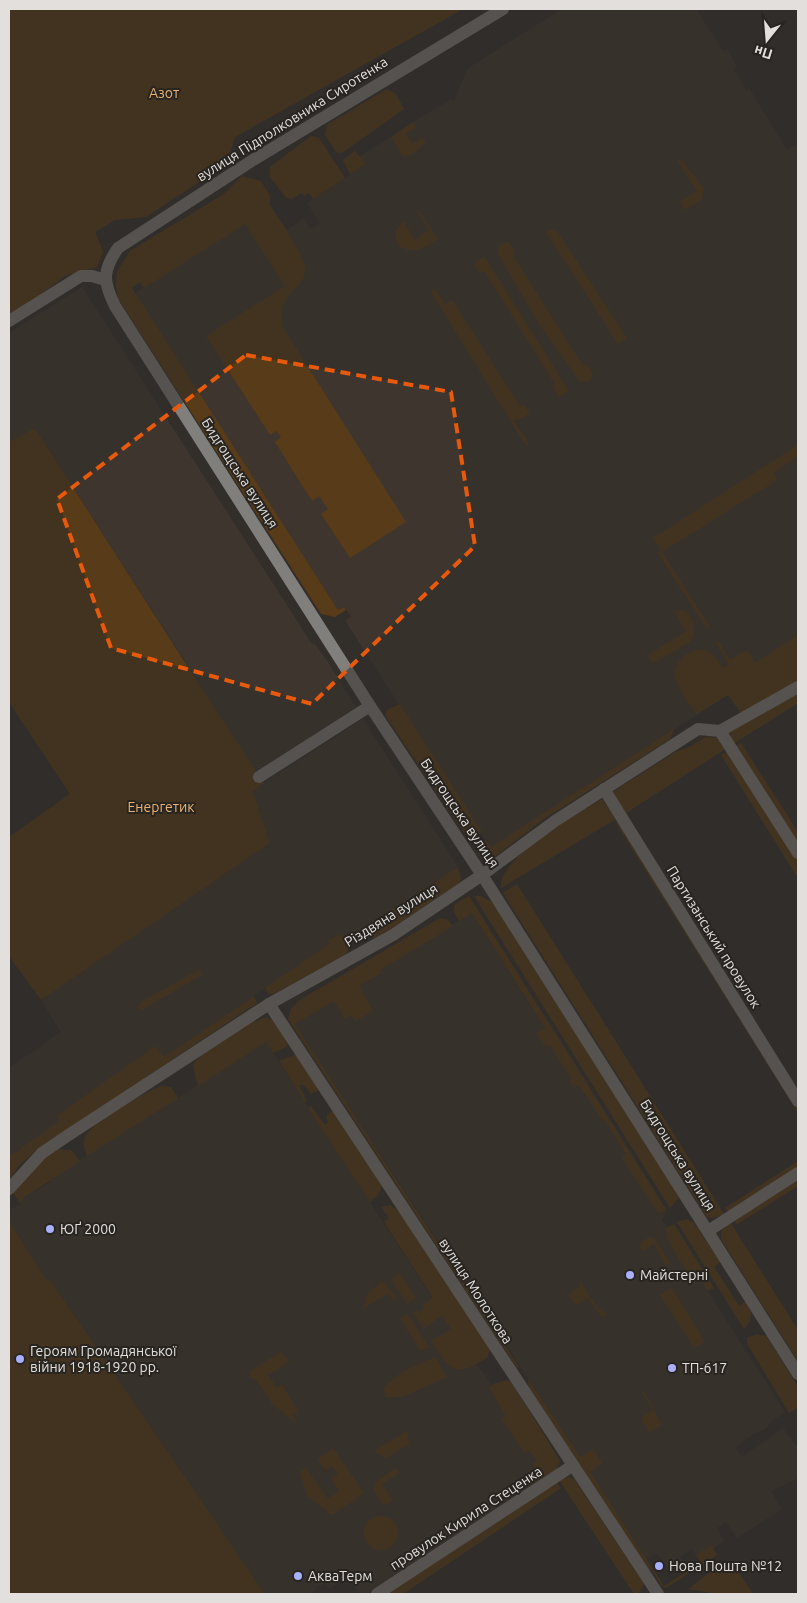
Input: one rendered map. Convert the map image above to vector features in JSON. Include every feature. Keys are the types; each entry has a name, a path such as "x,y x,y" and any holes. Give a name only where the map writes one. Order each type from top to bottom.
{"street":[{"name":"вулиця Підполковника Сиротенка","path":"105,280 114,252 122,245 253,160 503,9"},
{"path":"9,321 81,276 92,276 105,280"},
{"name":"Бидгощська вулиця","path":"105,280 106,287 115,306 370,706 482,874 798,1374"},
{"path":"798,687 720,731 798,853"},
{"path":"259,777 370,706"},
{"name":"Різдвяна вулиця","path":"9,1189 42,1153 269,1004 393,935 555,821 698,729 720,731"},
{"name":"Партизанський провулок","path":"604,789 798,1101"},
{"name":"вулиця Молоткова","path":"269,1004 572,1466 653,1593"},
{"path":"708,1232 798,1173"},
{"name":"провулок Кирила Стеценка","path":"377,1594 572,1466"}],"highlighted area":[{"path":"246,355 451,392 475,546 312,704 111,648 57,499"}],"shaded area":[{"path":"562,9 696,9 723,51 727,49 737,66 733,69 746,90 749,88 787,150 798,144 798,650 491,847 348,625 346,620 351,616 344,607 338,610 134,294 244,224 282,226 286,231 304,218 310,229 320,223 307,203 366,164 360,156 391,137 394,141 416,127 413,122 452,99 454,102 467,69"},
{"path":"82,287 312,644 314,643 326,659 356,707 256,772 35,428 9,442 9,333"},
{"path":"363,719 458,867 357,932 347,933 340,937 339,935 328,941 329,944 9,1164 9,1068 61,1032 41,1000 270,843 253,790"},
{"path":"472,913 545,1029 551,1025 637,1162 667,1211 662,1220 785,1412 769,1423 767,1428 754,1433 735,1448 742,1457 783,1428 798,1448 798,1476 795,1480 771,1491 782,1509 737,1538 726,1522 717,1528 724,1541 713,1549 715,1552 701,1562 692,1549 680,1557 683,1562 669,1570 657,1553 647,1559 295,1024 382,973 380,970"},
{"path":"266,1042 475,1364 482,1371 549,1473 368,1594 360,1594 348,1577 330,1589 325,1583 316,1587 317,1589 310,1594 265,1594 50,1280 46,1279 9,1221 9,1210 21,1204 23,1198 51,1182 50,1180"}],"green space":[{"name":"Азот","path":"9,9 463,9 235,137 226,164 146,217 115,220 95,232 103,252 97,267 65,276 9,318"},
{"path":"387,89 396,94 404,109 342,153 336,152 325,135 327,125"},
{"path":"413,122 416,127 406,134 412,144 422,138 426,143 412,154 403,157 391,137"},
{"path":"311,136 319,138 345,178 313,199 309,193 304,196 302,193 292,199 286,198 270,177 270,167"},
{"path":"355,151 366,164 350,174 343,160"},
{"path":"680,159 704,188 702,199 685,210 680,202 697,191 677,160"},
{"path":"242,176 261,181 270,196 270,205 304,263 304,276 287,298 284,305 282,326 406,522 350,558 321,514 328,509 319,496 312,501 275,442 281,437 276,431 270,435 206,336 285,286 245,224 144,288 140,282 132,288 338,610 344,607 346,610 335,617 321,614 119,300 116,287 117,272 130,251 224,194"},
{"path":"417,211 419,211 438,239 423,248 408,250 397,244 395,231 403,221 415,240 429,230"},
{"path":"553,229 557,231 627,338 618,344 546,232"},
{"path":"509,242 515,251 512,254 583,366 587,364 593,374 590,381 580,382 539,324 497,252 499,245"},
{"path":"484,256 567,388 568,391 559,397 553,386 555,384 484,271 480,273 474,264"},
{"path":"434,288 445,304 452,300 520,406 524,405 530,414 518,420 513,419 529,444 526,446 431,292"},
{"name":"Енергетик","path":"35,428 264,783 253,791 270,843 41,1000 9,956 9,837 70,794 9,702 9,442"},
{"path":"798,445 798,456 774,473 777,480 662,552 710,627 707,629 658,553 661,550 653,538"},
{"path":"681,609 689,615 693,623 694,632 691,641 656,662 651,661 647,656 686,631 675,613"},
{"path":"798,635 798,682 741,713 728,695 697,714 678,686 675,670 680,660 690,652 701,650 710,652 723,668 729,665 716,643 718,641 730,660 747,650 755,663"},
{"path":"798,692 798,703 733,744 729,733"},
{"path":"400,704 482,832 472,839 468,838 385,715 387,710"},
{"path":"674,729 670,739 542,820 490,860 482,859 477,852 478,848 486,840 491,847"},
{"path":"706,737 718,738 727,748 623,815 613,792 677,751 685,749"},
{"path":"741,743 798,832 798,846 735,746"},
{"path":"729,751 798,861 798,878 721,755"},
{"path":"602,799 616,819 501,888 503,876 512,863 525,850"},
{"path":"618,822 798,1108 798,1113 616,823"},
{"path":"458,867 461,879 458,884 377,938 360,937 357,932"},
{"path":"517,884 724,1214 714,1218 707,1217 503,893"},
{"path":"469,896 666,1210 658,1213 622,1158 626,1154 605,1120 603,1121 579,1085 574,1088 570,1082 572,1080 550,1045 547,1047 536,1034 545,1028 472,913 459,921 454,912 454,905"},
{"path":"474,896 481,896 493,903 675,1190 679,1198 670,1208"},
{"path":"440,918 447,919 453,926 380,970 382,973 359,986 373,1011 355,1021 351,1015 345,1019 334,1001 295,1024 519,1367 517,1368 288,1019 291,1009 300,1000"},
{"path":"347,933 351,944 345,956 273,994 268,993 265,988 329,944 328,941 339,934 341,937"},
{"path":"198,970 203,974 142,1010 138,1008 141,1002"},
{"path":"254,996 257,1003 34,1152 18,1166 11,1178 9,1176 9,1154 12,1155 59,1121 58,1115 155,1046 164,1057"},
{"path":"266,1017 275,1022 288,1040 286,1047 273,1053 266,1042 198,1086 193,1066 199,1057 225,1036"},
{"path":"295,1055 300,1058 321,1089 311,1094 303,1084 299,1086 307,1101 305,1102 279,1061"},
{"path":"161,1086 171,1087 178,1098 87,1156 84,1141 95,1125 117,1109"},
{"path":"311,1106 325,1125 328,1122 326,1116 334,1110 382,1186 378,1195 370,1202 308,1108"},
{"path":"58,1149 72,1151 80,1161 23,1198 21,1204 14,1194 14,1188 47,1154"},
{"path":"798,1161 798,1167 728,1212 725,1208"},
{"path":"798,1177 798,1186 736,1225 735,1220"},
{"path":"390,1205 401,1213 490,1348 488,1357 477,1364 461,1369 449,1365 431,1341 451,1329 442,1315 424,1329 413,1312 417,1310 419,1313 424,1309 422,1305 433,1298 384,1222 389,1218 381,1207"},
{"path":"687,1219 694,1223 720,1262 714,1267 739,1306 745,1302 751,1312 750,1321 744,1329 677,1222"},
{"path":"9,1221 46,1279 50,1280 265,1594 9,1594"},
{"path":"730,1222 798,1330 798,1361 721,1239 722,1230"},
{"path":"674,1224 714,1288 708,1291 694,1270 688,1274 667,1239 666,1228"},
{"path":"650,1237 655,1239 670,1263 665,1266 654,1244 643,1251 640,1248 641,1242"},
{"path":"400,1273 416,1298 407,1304 391,1279"},
{"path":"382,1281 397,1298 393,1300 388,1293 363,1309 367,1294"},
{"path":"581,1283 596,1306 607,1315 602,1317 588,1298 576,1305 568,1295 580,1287"},
{"path":"672,1288 705,1342 694,1348 660,1295"},
{"path":"407,1314 429,1347 420,1351 400,1318"},
{"path":"757,1334 766,1336 798,1387 798,1407 789,1413 748,1345 747,1338"},
{"path":"281,1352 290,1361 268,1375 277,1388 282,1385 298,1411 292,1415 298,1424 273,1405 256,1380 250,1377 250,1371"},
{"path":"435,1357 447,1377 402,1397 385,1397 384,1387 402,1372"},
{"path":"528,1379 580,1457 593,1449 602,1463 590,1472 664,1586 701,1562 696,1555 711,1545 717,1555 666,1588 662,1586 651,1569 648,1570 529,1390"},
{"path":"507,1380 511,1382 560,1461 556,1471 551,1474 549,1473 531,1485 526,1479 537,1471 533,1465 537,1461 529,1450 524,1453 502,1419 506,1416 489,1388 493,1384"},
{"path":"644,1391 662,1425 649,1433 641,1418 653,1410 642,1392"},
{"path":"407,1431 409,1444 386,1458 374,1451"},
{"path":"333,1448 364,1493 332,1515 307,1496 300,1472 306,1468 328,1499 339,1491 331,1479 338,1474 332,1466 326,1471 318,1459"},
{"path":"396,1468 399,1473 382,1484 392,1500 386,1505 382,1504 374,1490 376,1482"},
{"path":"569,1477 574,1479 644,1584 638,1594 634,1594 559,1480"},
{"path":"556,1482 561,1488 403,1594 385,1594"},
{"path":"381,1516 388,1517 393,1521 397,1526 397,1540 393,1545 388,1549 381,1550 374,1549 369,1545 365,1540 364,1533 365,1526 369,1521 374,1517"},
{"path":"722,1563 726,1570 734,1565 753,1594 718,1594 688,1589"}],"place":[{"name":"ЮҐ 2000","path":"50,1229"},
{"name":"Майстерні","path":"630,1275"},
{"name":"Героям Громадянської війни 1918-1920 рр.","path":"20,1359"},
{"name":"ТП-617","path":"672,1368"},
{"name":"Нова Пошта №12","path":"659,1566"},
{"name":"АкваТерм","path":"298,1576"}]}
